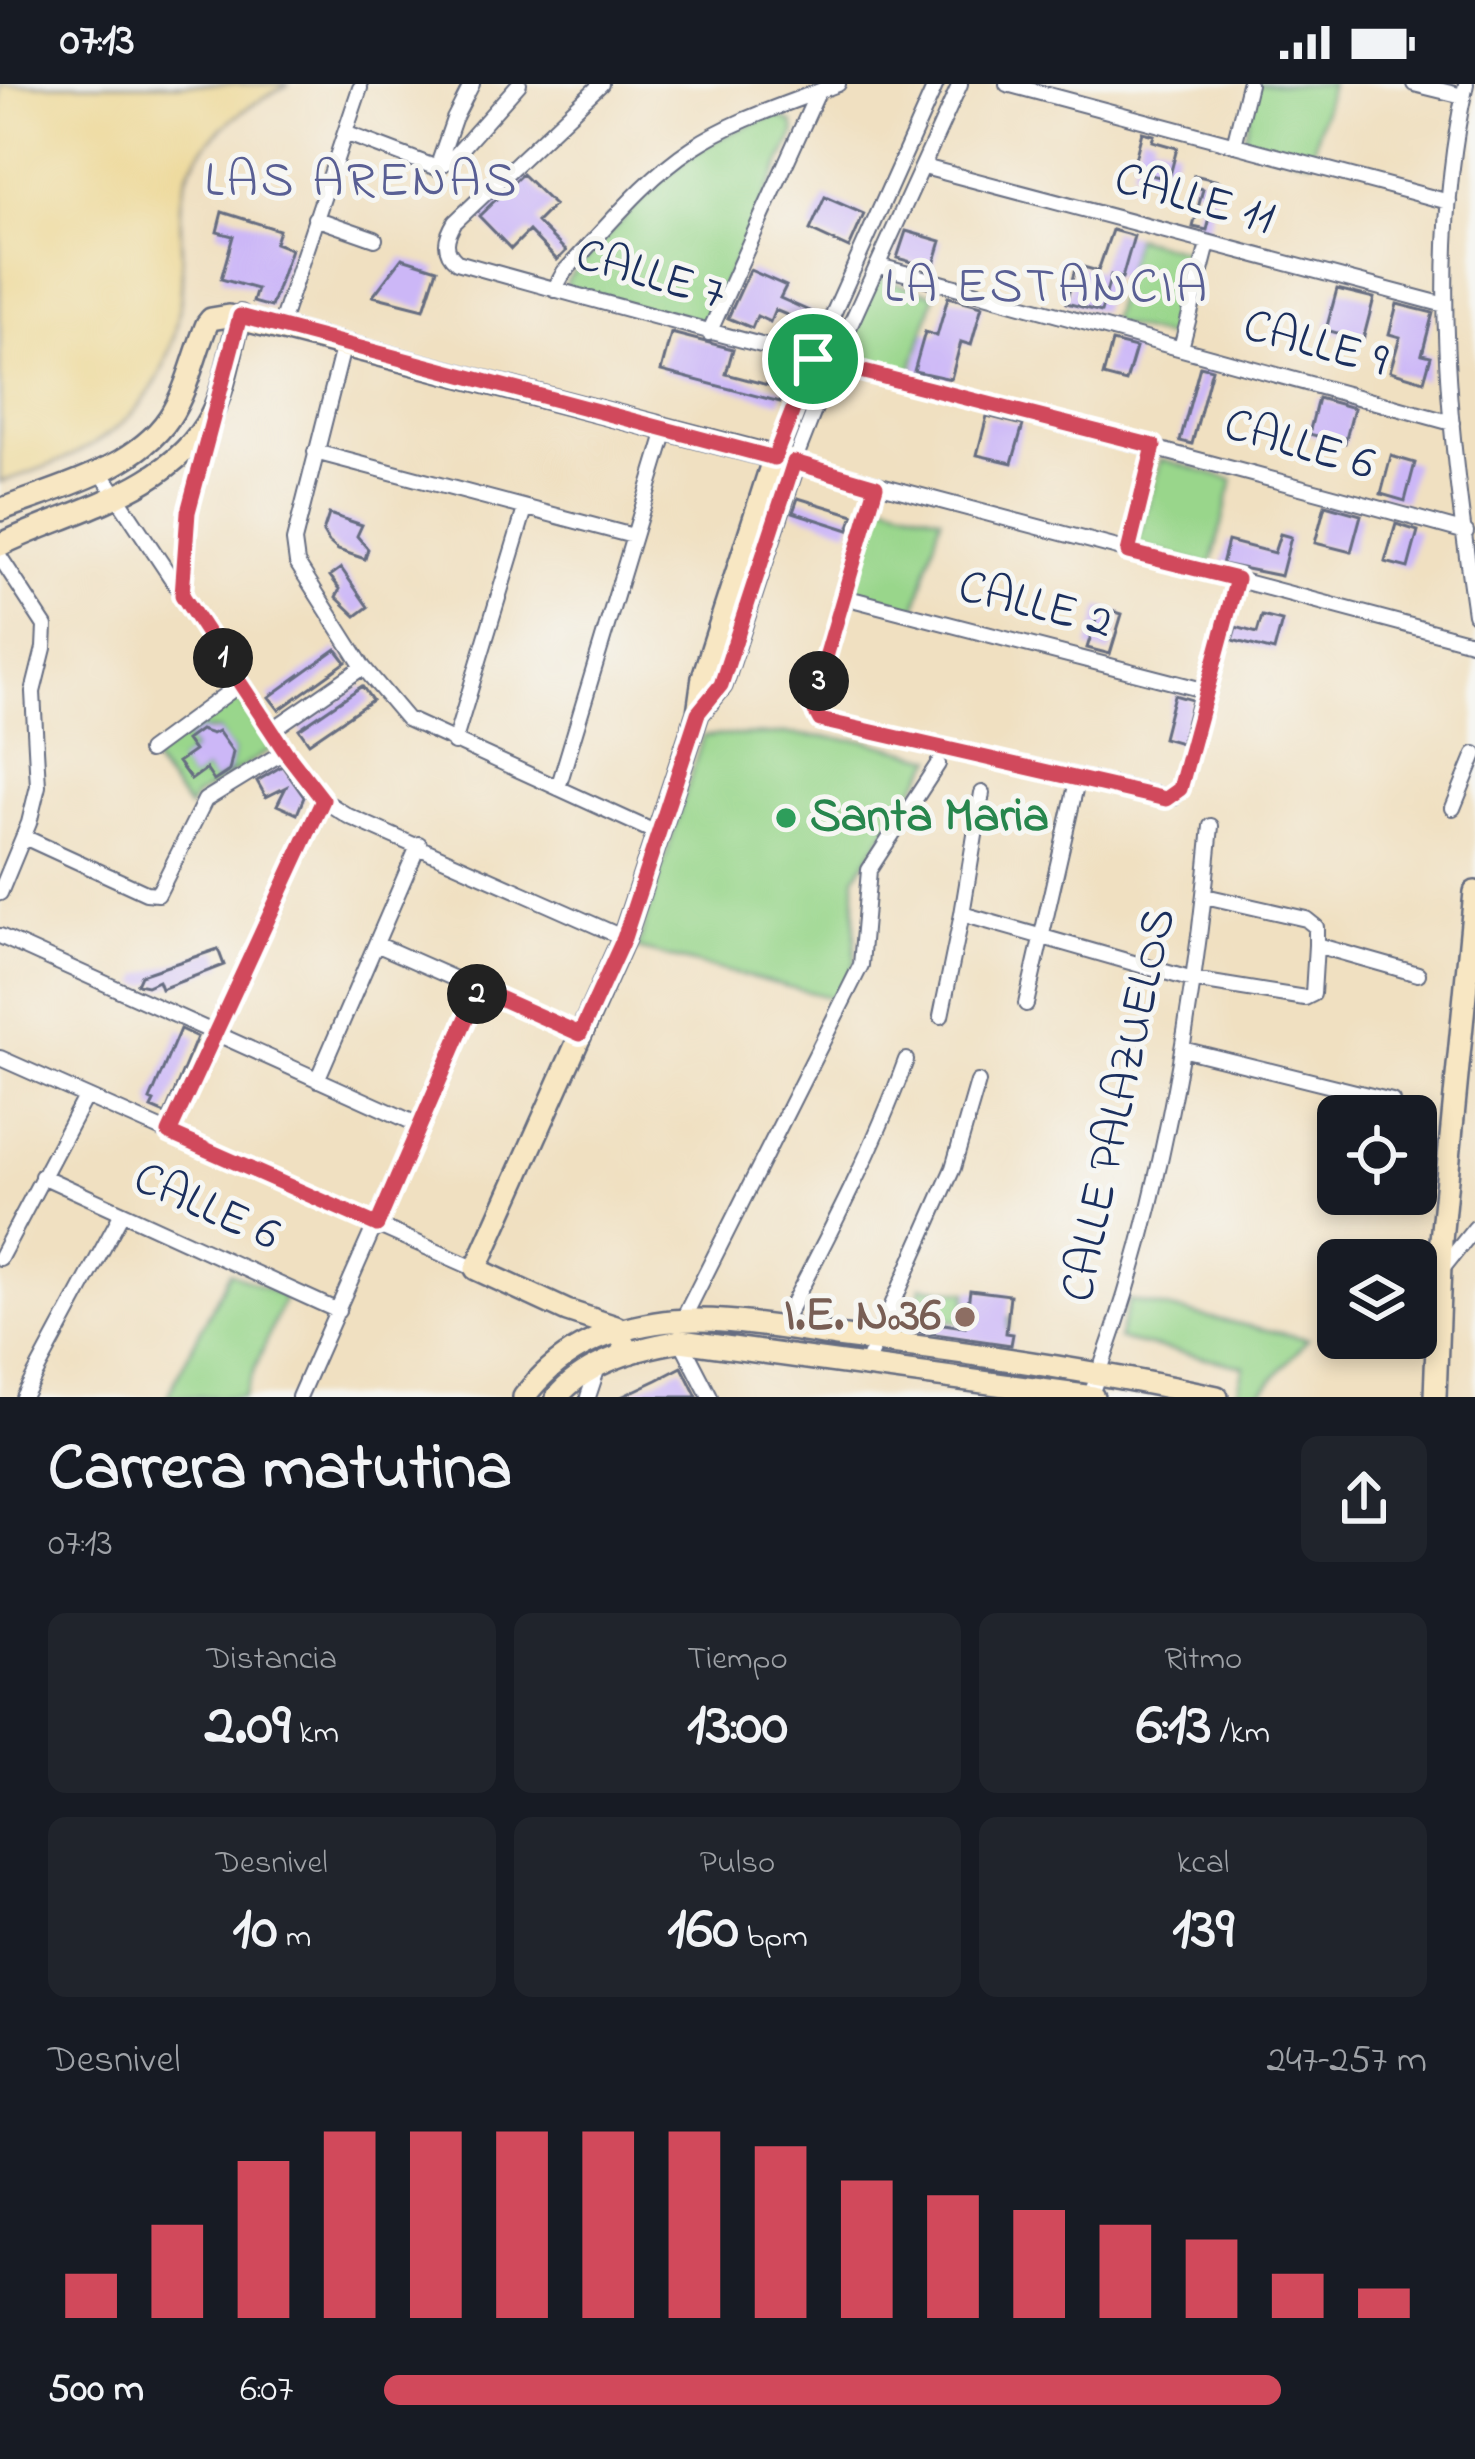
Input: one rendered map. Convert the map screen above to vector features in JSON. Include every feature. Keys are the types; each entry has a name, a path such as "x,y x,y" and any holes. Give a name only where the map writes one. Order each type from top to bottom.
{"street":[{"path":"436,168 472,84"},
{"path":"436,168 455,156 519,84"},
{"name":"CALLE 7","path":"601,84 455,222 448,235 448,256 709,334 832,365"},
{"path":"554,290 564,272 631,203 692,148 734,125 838,84"},
{"path":"476,1269 624,938 698,713 703,677 784,460 813,359 936,84"},
{"path":"784,460 879,266 960,84"},
{"path":"1007,84 1449,202"},
{"path":"1234,145 1249,84"},
{"path":"1414,84 1464,90 1449,202 1445,305 1452,423 1475,614"},
{"path":"280,326 360,88"},
{"path":"709,334 818,92"},
{"path":"783,106 801,129"},
{"path":"345,133 436,168"},
{"name":"CALLE 11","path":"924,167 1445,305"},
{"path":"315,218 375,239"},
{"path":"1180,348 1208,244"},
{"name":"CALLE 9","path":"879,266 1452,423"},
{"path":"182,595 188,512 240,316"},
{"path":"0,510 100,471 150,440 170,417 190,377 207,324 218,317 240,316 1475,643"},
{"path":"344,344 296,524 294,552 362,667 407,719 659,834"},
{"name":"CALLE 6","path":"832,365 1154,446 1466,532"},
{"path":"0,544 118,494 170,463 212,413"},
{"path":"558,788 666,430"},
{"path":"1128,552 1154,446"},
{"path":"315,452 633,536"},
{"path":"100,471 285,751 323,800 348,816 624,938"},
{"path":"876,486 812,705 820,720 1172,797 1180,789 1237,579"},
{"path":"454,742 525,508"},
{"path":"0,557 45,626 33,692 38,786 24,837 0,893"},
{"name":"CALLE 2","path":"844,597 1207,691"},
{"path":"272,730 362,667"},
{"path":"149,751 240,684"},
{"path":"24,837 146,893 158,894 206,800 285,751"},
{"path":"1453,808 1475,754"},
{"path":"710,1397 681,1331 861,965 869,870 938,764"},
{"path":"1026,1004 1076,790"},
{"path":"940,1016 982,793"},
{"path":"169,1133 323,800"},
{"name":"CALLE PALAZUELOS","path":"1093,1392 1143,1220 1182,1049 1211,826"},
{"path":"317,1080 419,844"},
{"path":"1436,1397 1439,1272 1475,892"},
{"path":"962,914 1193,980 1310,998 1316,927 1306,919 1205,896"},
{"path":"0,936 421,1126"},
{"path":"376,944 580,1034"},
{"path":"1316,945 1418,974"},
{"path":"299,1397 479,989"},
{"path":"1182,1049 1368,1095"},
{"path":"0,1058 567,1311 621,1330 780,1328 877,1341 1093,1392"},
{"path":"780,1328 879,1133 906,1060"},
{"path":"866,1364 953,1168 978,1082"},
{"path":"0,1258 85,1097"},
{"name":"CALLE 6","path":"42,1176 338,1311"},
{"path":"23,1397 122,1213"},
{"path":"1439,1272 1475,1228"},
{"path":"567,1311 589,1342 598,1367 588,1397"},
{"path":"524,1397 550,1366 589,1342 621,1330"},
{"path":"621,1330 629,1354"},
{"path":"556,1397 572,1379 681,1331 1030,1392 1217,1397"}],"green space":[{"path":"1256,84 1331,84 1310,161 1243,142"},
{"path":"776,115 793,123 795,132 707,321 698,326 570,292 566,283 571,275 662,180 724,136"},
{"path":"1134,237 1196,254 1175,339 1110,322"},
{"path":"876,278 935,294 909,379 842,360"},
{"path":"1161,459 1233,480 1211,566 1136,545"},
{"path":"878,500 941,517 916,609 852,594"},
{"path":"236,694 271,749 195,797 189,808 149,757","holes":["200,730 218,731 233,752 229,771 214,781 206,769 191,779 179,762 193,751 187,740"]},
{"name":"Santa Maria","path":"788,734 867,741 934,758 855,877 855,962 837,999 637,949 703,736"},
{"path":"230,1272 285,1297 243,1397 167,1397"},
{"path":"921,1286 967,1292 965,1311 1010,1318 1008,1329 917,1316"},
{"path":"1129,1300 1308,1339 1257,1397 1237,1393 1244,1366 1118,1339"}],"sand":[{"path":"0,84 290,84 223,128 192,165 183,189 179,310 171,349 156,382 110,433 79,452 0,482"}],"building":[{"path":"1142,132 1154,135 1152,141 1177,148 1169,179 1132,171"},
{"path":"522,174 554,205 537,222 566,251 557,260 529,231 511,249 479,216"},
{"path":"1194,175 1219,181 1207,230 1193,227 1203,189 1191,186"},
{"path":"825,197 864,214 849,248 810,230"},
{"path":"222,212 279,230 275,243 291,249 271,307 253,302 257,289 221,279 233,236 217,232"},
{"path":"1112,230 1134,236 1122,278 1111,275 1101,312 1066,303 1076,265 1098,271"},
{"path":"906,231 941,241 933,268 897,258"},
{"path":"402,258 437,269 424,309 373,296"},
{"path":"750,270 786,286 780,298 818,315 813,326 775,310 770,322 757,316 752,328 728,318"},
{"path":"1337,289 1374,298 1363,340 1326,330"},
{"path":"948,297 982,306 971,345 961,342 951,379 914,371 925,332 937,336"},
{"path":"1397,304 1433,313 1422,354 1431,356 1424,381 1390,371 1400,337 1389,334"},
{"path":"671,333 733,349 726,374 783,389 780,402 661,371"},
{"path":"1112,342 1136,348 1126,382 1103,376"},
{"path":"1200,366 1212,369 1192,444 1180,441"},
{"path":"1318,398 1354,408 1345,443 1309,434"},
{"path":"987,416 1023,425 1012,463 977,455"},
{"path":"1391,456 1415,463 1405,501 1381,494"},
{"path":"798,498 854,515 849,530 793,512"},
{"path":"1325,505 1361,515 1351,552 1315,543"},
{"path":"329,514 362,525 357,536 368,549 365,559 329,542 323,532"},
{"path":"1396,524 1418,531 1408,568 1385,562"},
{"path":"1280,534 1291,537 1281,576 1222,564 1228,541 1274,553"},
{"path":"341,568 368,607 356,616 336,597 340,589 330,576"},
{"path":"1100,607 1122,614 1110,654 1087,648"},
{"path":"1262,616 1282,621 1274,651 1232,640 1236,627 1257,633"},
{"path":"336,649 346,662 279,710 269,697"},
{"path":"362,686 372,700 309,743 299,729"},
{"path":"1174,695 1192,700 1181,743 1163,738"},
{"path":"200,730 218,731 233,752 229,771 214,781 206,769 191,780 178,762 194,751 186,740"},
{"path":"282,766 304,797 297,814 277,805 286,787 266,797 257,781"},
{"path":"218,949 224,965 161,989 158,981 137,984 141,975"},
{"path":"180,1029 197,1037 165,1114 151,1108 154,1102 150,1100"},
{"path":"970,1290 1010,1295 1006,1333 1013,1334 1011,1345 914,1331 915,1320 965,1327"},
{"path":"682,1367 697,1397 621,1397 657,1380"}],"place":[{"name":"Santa Maria","path":"786,818"},
{"name":"I.E. Nº36","path":"965,1317"}],"district":[{"name":"LAS ARENAS","path":"362,182"},
{"name":"LA ESTANCIA","path":"1047,288"}],"route":[{"path":"240,316 774,458 813,359 1154,446 1128,552 1237,579 1177,794 1166,799 820,720 812,705 876,486 794,462 721,685 698,713 624,938 580,1034 479,989 377,1225 169,1133 323,800 182,595 188,512 240,316"}]}
